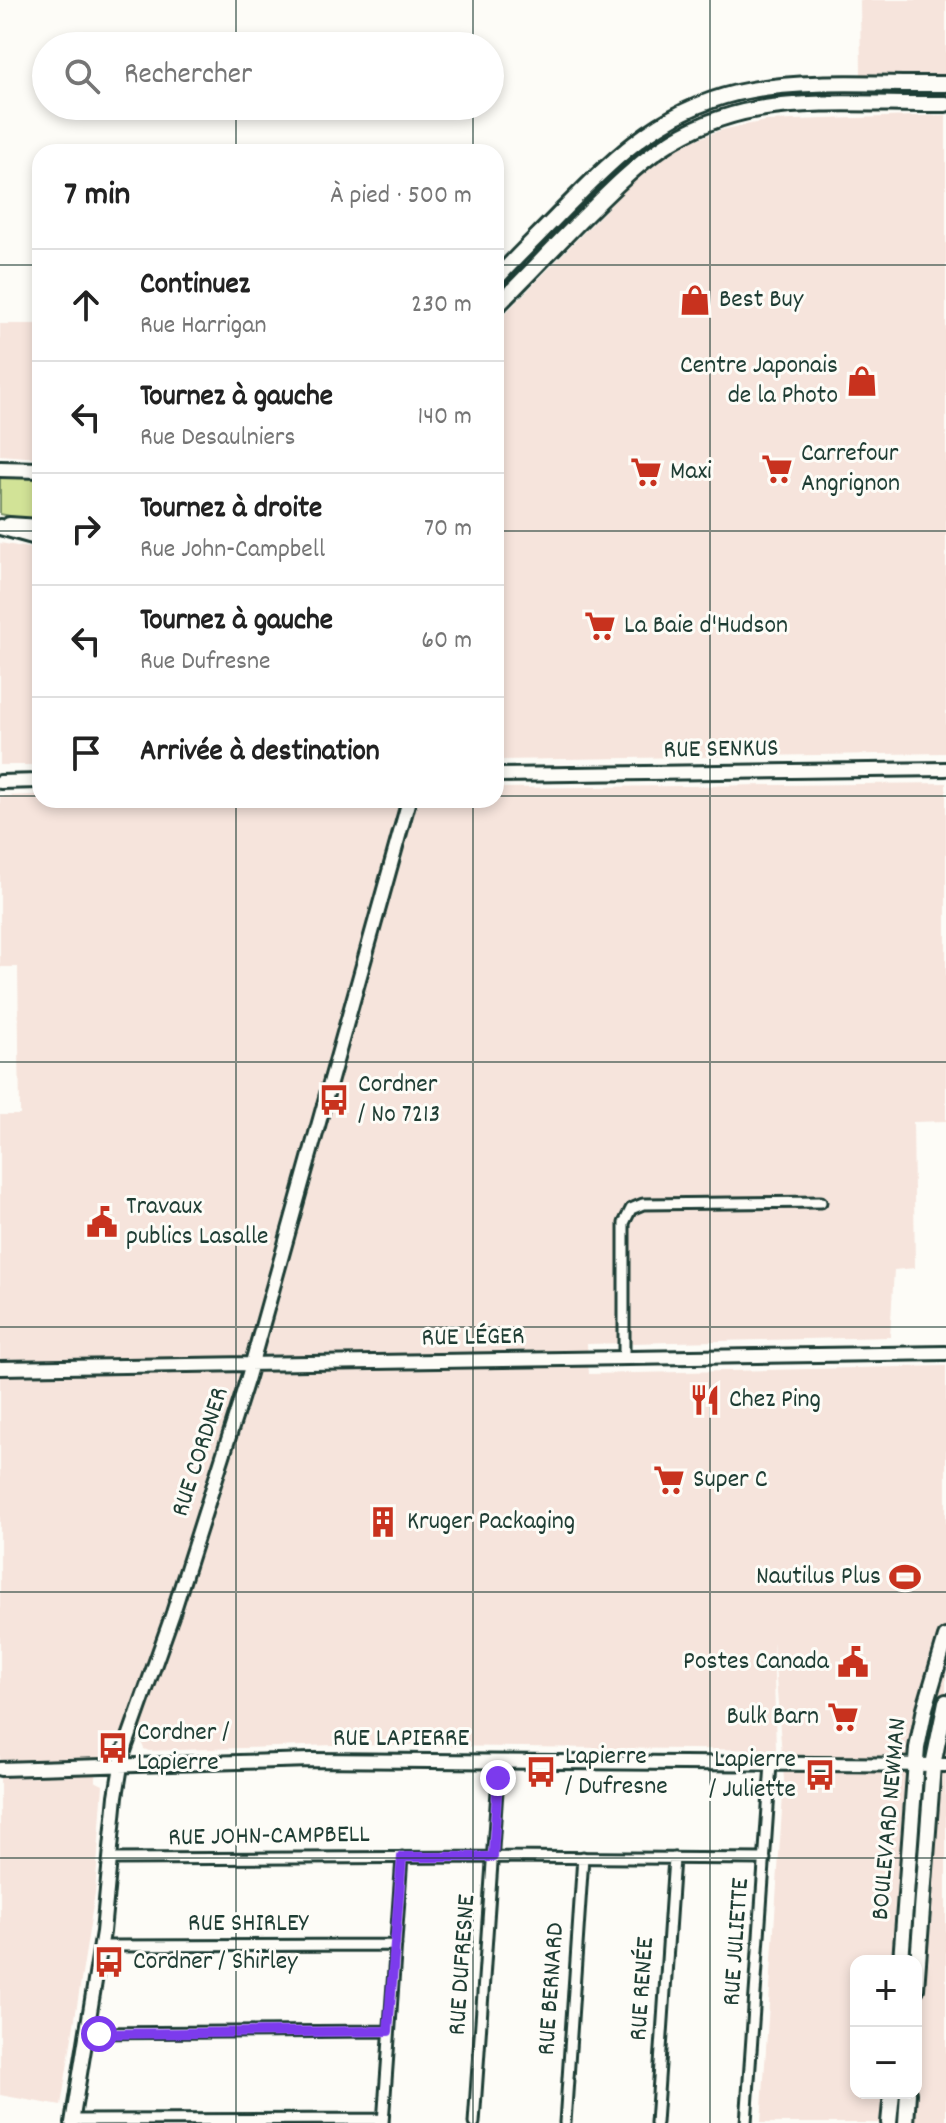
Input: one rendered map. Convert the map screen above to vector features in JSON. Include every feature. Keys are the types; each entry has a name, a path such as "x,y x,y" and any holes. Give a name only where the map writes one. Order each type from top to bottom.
{"main road":[{"path":"504,271 616,157 641,136 684,111 728,95 775,87 946,84"},
{"path":"504,299 634,167 662,146 699,127 727,116 768,107 946,104"},
{"path":"0,469 32,470"},
{"path":"0,526 32,527"},
{"path":"0,526 32,536"},
{"name":"BOULEVARD NEWMAN","path":"901,1955 915,1765 923,1716 946,1637"},
{"name":"BOULEVARD NEWMAN","path":"920,1955 940,1765 940,1727 946,1702"},
{"path":"940,1727 946,1741"},
{"path":"889,2123 891,2099"},
{"path":"906,2123 908,2099"}],"street":[{"name":"RUE SENKUS","path":"504,775 946,769"},
{"path":"0,782 32,781"},
{"name":"RUE CORDNER","path":"73,2122 101,1946 120,1766 176,1605 252,1364 407,808"},
{"path":"624,1358 624,1223 631,1209 643,1204 821,1202"},
{"name":"RUE LÉGER","path":"0,1368 946,1353"},
{"name":"RUE LAPIERRE","path":"0,1769 311,1760 940,1765"},
{"name":"RUE DUFRESNE","path":"474,2123 499,1762"},
{"name":"RUE JULIETTE","path":"746,2123 771,1764"},
{"path":"73,2122 383,2121 402,1857"},
{"name":"RUE BERNARD","path":"565,2123 583,1857"},
{"name":"RUE RENÉE","path":"656,2123 674,1858"},
{"name":"RUE JOHN-CAMPBELL","path":"111,1859 765,1859"},
{"name":"RUE SHIRLEY","path":"101,1946 396,1945"},
{"path":"87,2033 388,2031"}],"shaded area":[{"path":"860,0 946,0 946,75 861,76"},
{"name":"Carrefour Angrignon","path":"946,115 946,753 504,760 504,315 656,162 687,143 721,130 765,121"},
{"path":"0,324 32,324 32,457 0,455"},
{"path":"0,543 32,549 32,765 0,765"},
{"path":"946,783 946,1121 913,1122 915,1268 894,1270 890,1337 587,1344 589,1374 946,1366 946,2123 761,2123 784,1780 773,1641 776,1750 335,1745 149,1751 142,1744 144,1733 115,1734 107,1751 103,1751 95,1781 103,1785 95,1893 61,2106 0,2095 0,1115 20,1115 18,967 0,967 0,796 32,795 32,808 504,808 504,788"}],"green space":[{"path":"0,476 32,477 32,520 0,514"}],"place":[{"name":"Best Buy","path":"695,300"},
{"name":"Centre Japonais de la Photo","path":"862,381"},
{"name":"Carrefour Angrignon","path":"777,469"},
{"name":"Maxi","path":"646,472"},
{"name":"La Baie d'Hudson","path":"600,626"},
{"name":"Cordner / No 7213","path":"334,1100"},
{"name":"Travaux publics Lasalle","path":"102,1222"},
{"name":"Chez Ping","path":"705,1400"},
{"name":"Super C","path":"669,1480"},
{"name":"Kruger Packaging","path":"383,1522"},
{"name":"Nautilus Plus","path":"905,1577"},
{"name":"Postes Canada","path":"853,1662"},
{"name":"Bulk Barn","path":"843,1717"},
{"name":"Cordner / Lapierre","path":"113,1748"},
{"name":"Lapierre / Dufresne","path":"541,1772"},
{"name":"Lapierre / Juliette","path":"820,1775"},
{"name":"Cordner / Shirley","path":"109,1962"}],"route":[{"path":"99,2034 388,2031 402,1857 493,1857 498,1778"}]}
